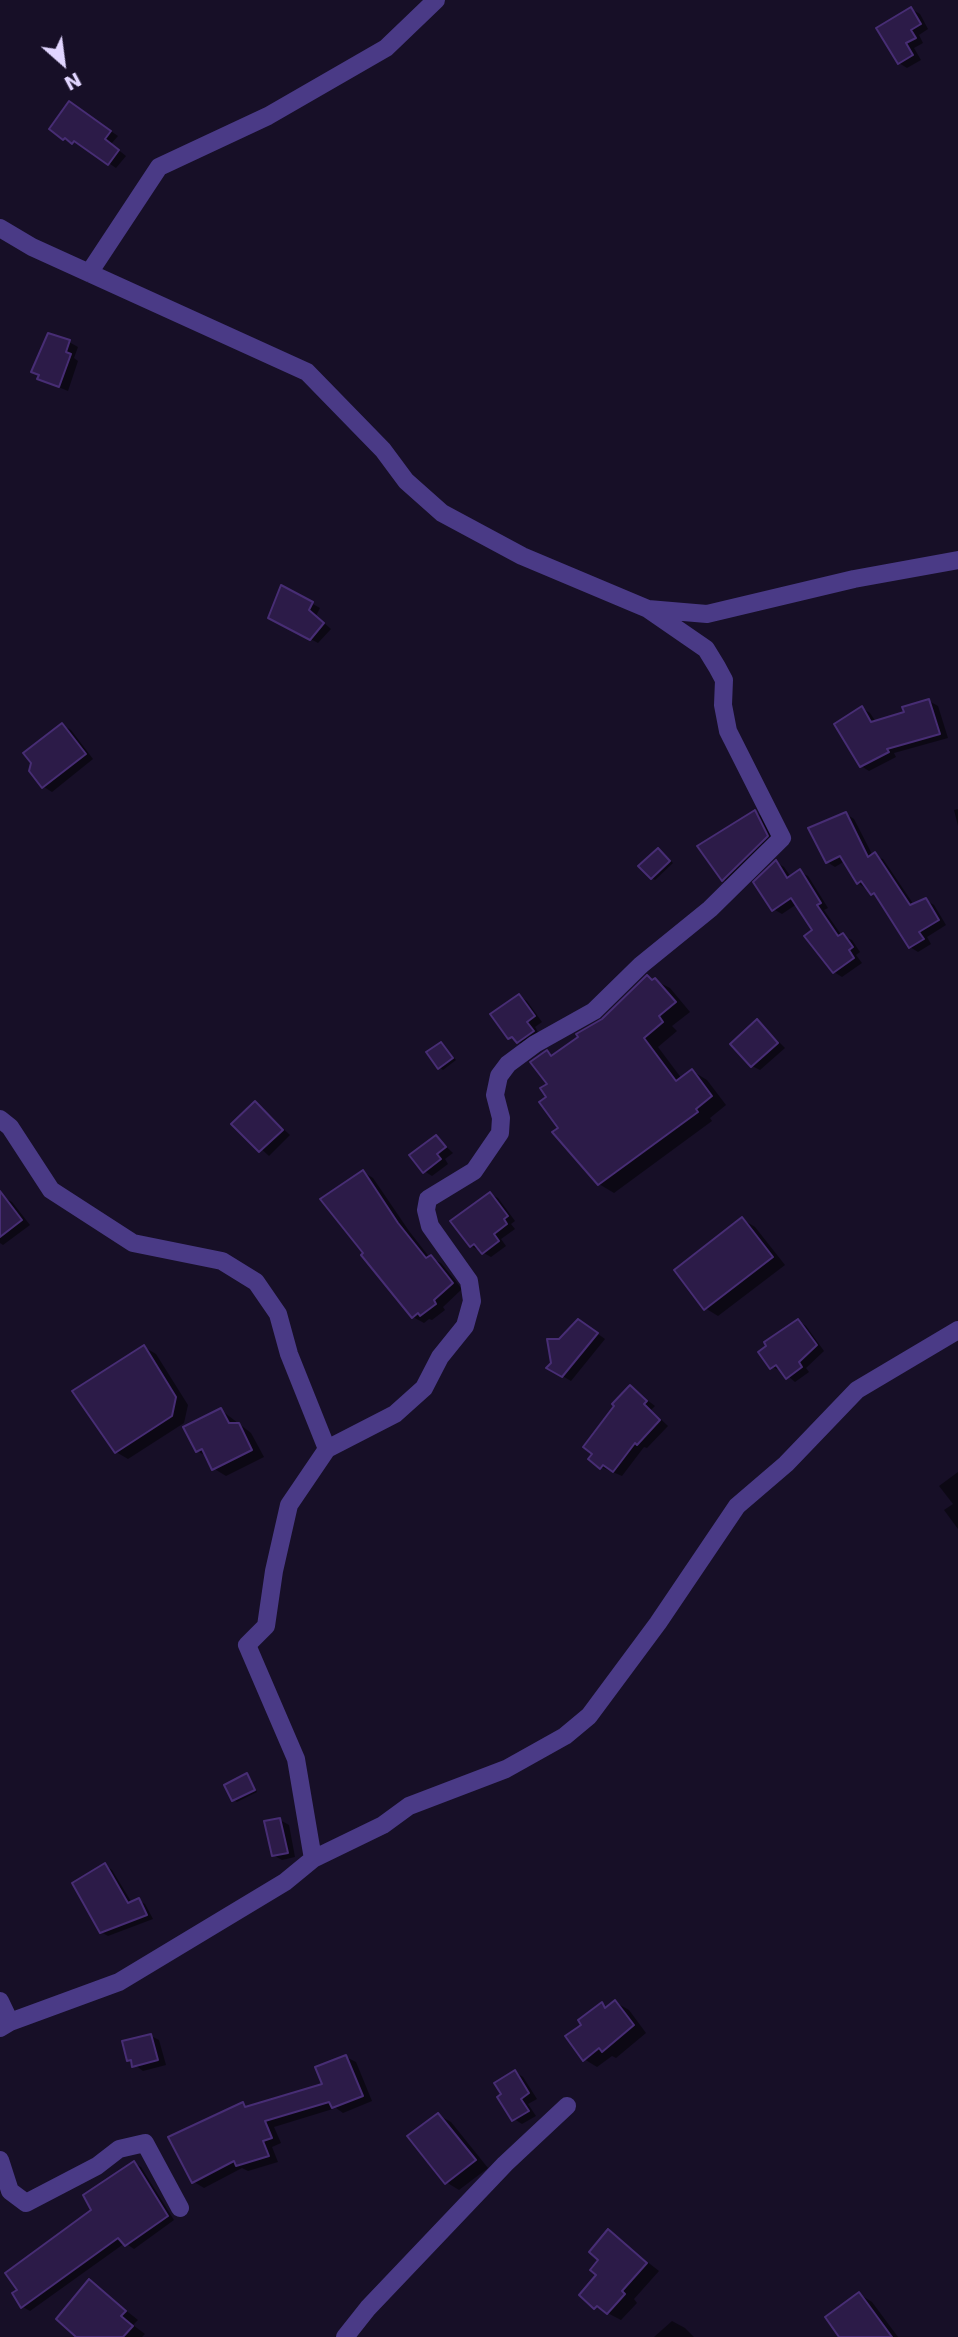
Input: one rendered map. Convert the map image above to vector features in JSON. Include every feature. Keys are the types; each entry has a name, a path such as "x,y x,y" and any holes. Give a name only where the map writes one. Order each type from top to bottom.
{"street":[{"path":"89,273 159,167 268,116 386,48 436,0"},
{"path":"0,228 33,247 307,372 383,450 406,481 442,513 522,556 648,610 706,649 724,680 723,705 729,731 782,838 710,909 641,965 594,1011 536,1044 508,1064 499,1076 495,1095 501,1118 500,1133 474,1171 457,1184 428,1199 426,1210 430,1226 469,1280 472,1301 465,1326 440,1357 424,1388 395,1414 327,1449 289,1505 274,1571 266,1626 247,1645 296,1759 313,1859"},
{"path":"648,610 707,614 855,579 958,560"},
{"path":"0,1119 10,1127 51,1189 134,1243 222,1261 256,1282 278,1314 289,1354 327,1449"},
{"path":"0,2001 5,2025 119,1982 285,1882 313,1859 383,1825 410,1807 506,1769 565,1736 589,1716 658,1623 737,1506 786,1464 857,1390 958,1331"},
{"path":"345,2337 368,2308 505,2164 567,2106"},
{"path":"0,2160 10,2191 26,2203 97,2165 119,2149 145,2143 180,2208"}],"building":[{"path":"911,7 921,24 911,30 916,38 906,43 913,55 898,64 876,28"},
{"path":"69,101 111,131 105,139 119,150 108,165 74,141 72,144 65,138 63,140 49,129"},
{"path":"48,333 70,340 66,352 71,354 59,387 37,379 39,375 31,372"},
{"path":"281,585 313,602 309,610 324,623 310,640 268,618"},
{"path":"929,699 940,734 887,749 889,752 860,767 834,724 862,706 871,722 904,712 902,707"},
{"path":"62,723 86,754 42,788 29,771 31,763 23,753"},
{"path":"755,810 768,836 722,881 697,846"},
{"path":"846,812 868,857 875,852 910,905 926,898 939,920 919,932 924,939 909,948 874,893 871,895 861,881 857,884 840,856 826,863 808,828"},
{"path":"658,848 670,861 651,879 638,866"},
{"path":"776,860 787,878 800,869 821,903 817,905 838,936 843,933 853,947 849,950 854,958 833,973 804,936 812,930 791,898 772,911 753,882"},
{"path":"647,975 652,980 655,978 676,1002 659,1016 663,1022 644,1038 676,1081 692,1069 712,1096 696,1109 698,1112 598,1185 552,1132 558,1128 539,1102 546,1097 540,1088 547,1084 530,1062 547,1050 551,1056 578,1037 576,1034 602,1019"},
{"path":"519,994 535,1016 527,1022 534,1031 517,1043 512,1037 508,1039 490,1014"},
{"path":"757,1019 778,1043 751,1067 730,1044"},
{"path":"441,1042 453,1058 438,1069 426,1052"},
{"path":"255,1101 283,1130 259,1152 231,1124"},
{"path":"436,1135 446,1147 437,1154 441,1159 423,1173 409,1155"},
{"path":"363,1170 398,1223 426,1258 431,1255 453,1283 434,1300 436,1304 420,1316 418,1313 412,1318 320,1199"},
{"path":"0,1191 22,1220 0,1237"},
{"path":"490,1192 508,1216 504,1219 507,1224 494,1234 499,1241 482,1254 474,1244 470,1247 450,1221"},
{"path":"742,1217 773,1257 704,1310 674,1270"},
{"path":"578,1319 598,1333 562,1377 546,1368 551,1363 547,1339 559,1339"},
{"path":"798,1319 817,1345 799,1362 802,1367 786,1379 776,1365 770,1369 758,1352 766,1346 764,1342"},
{"path":"144,1345 176,1397 172,1416 115,1453 72,1391"},
{"path":"630,1385 647,1401 644,1404 660,1420 637,1445 635,1443 613,1472 603,1465 600,1469 588,1459 592,1454 583,1447 614,1406 612,1404"},
{"path":"221,1408 229,1423 239,1423 252,1450 212,1470 202,1449 196,1452 183,1427"},
{"path":"247,1773 255,1790 232,1801 224,1785"},
{"path":"280,1818 288,1853 272,1856 264,1821"},
{"path":"105,1863 128,1903 139,1898 147,1915 100,1933 72,1883"},
{"path":"615,2000 634,2025 602,2052 599,2048 583,2061 565,2036 581,2025 578,2020 602,2002 605,2008"},
{"path":"151,2034 158,2060 132,2067 131,2060 127,2061 122,2041"},
{"path":"346,2055 363,2096 332,2108 329,2102 265,2121 272,2138 263,2141 269,2156 236,2166 234,2161 192,2183 168,2137 243,2102 245,2107 322,2084 315,2067"},
{"path":"515,2070 529,2093 521,2099 529,2111 512,2121 497,2097 501,2094 494,2083"},
{"path":"438,2113 476,2160 445,2184 407,2136"},
{"path":"134,2161 168,2216 125,2246 118,2238 21,2308 12,2293 17,2290 5,2273 91,2210 83,2195"},
{"path":"608,2229 647,2263 622,2291 625,2294 607,2314 597,2306 594,2309 579,2295 596,2275 590,2270 598,2260 589,2252"},
{"path":"89,2279 126,2311 121,2316 133,2326 123,2337 76,2337 56,2319"},
{"path":"859,2292 892,2337 839,2337 825,2317"}]}
